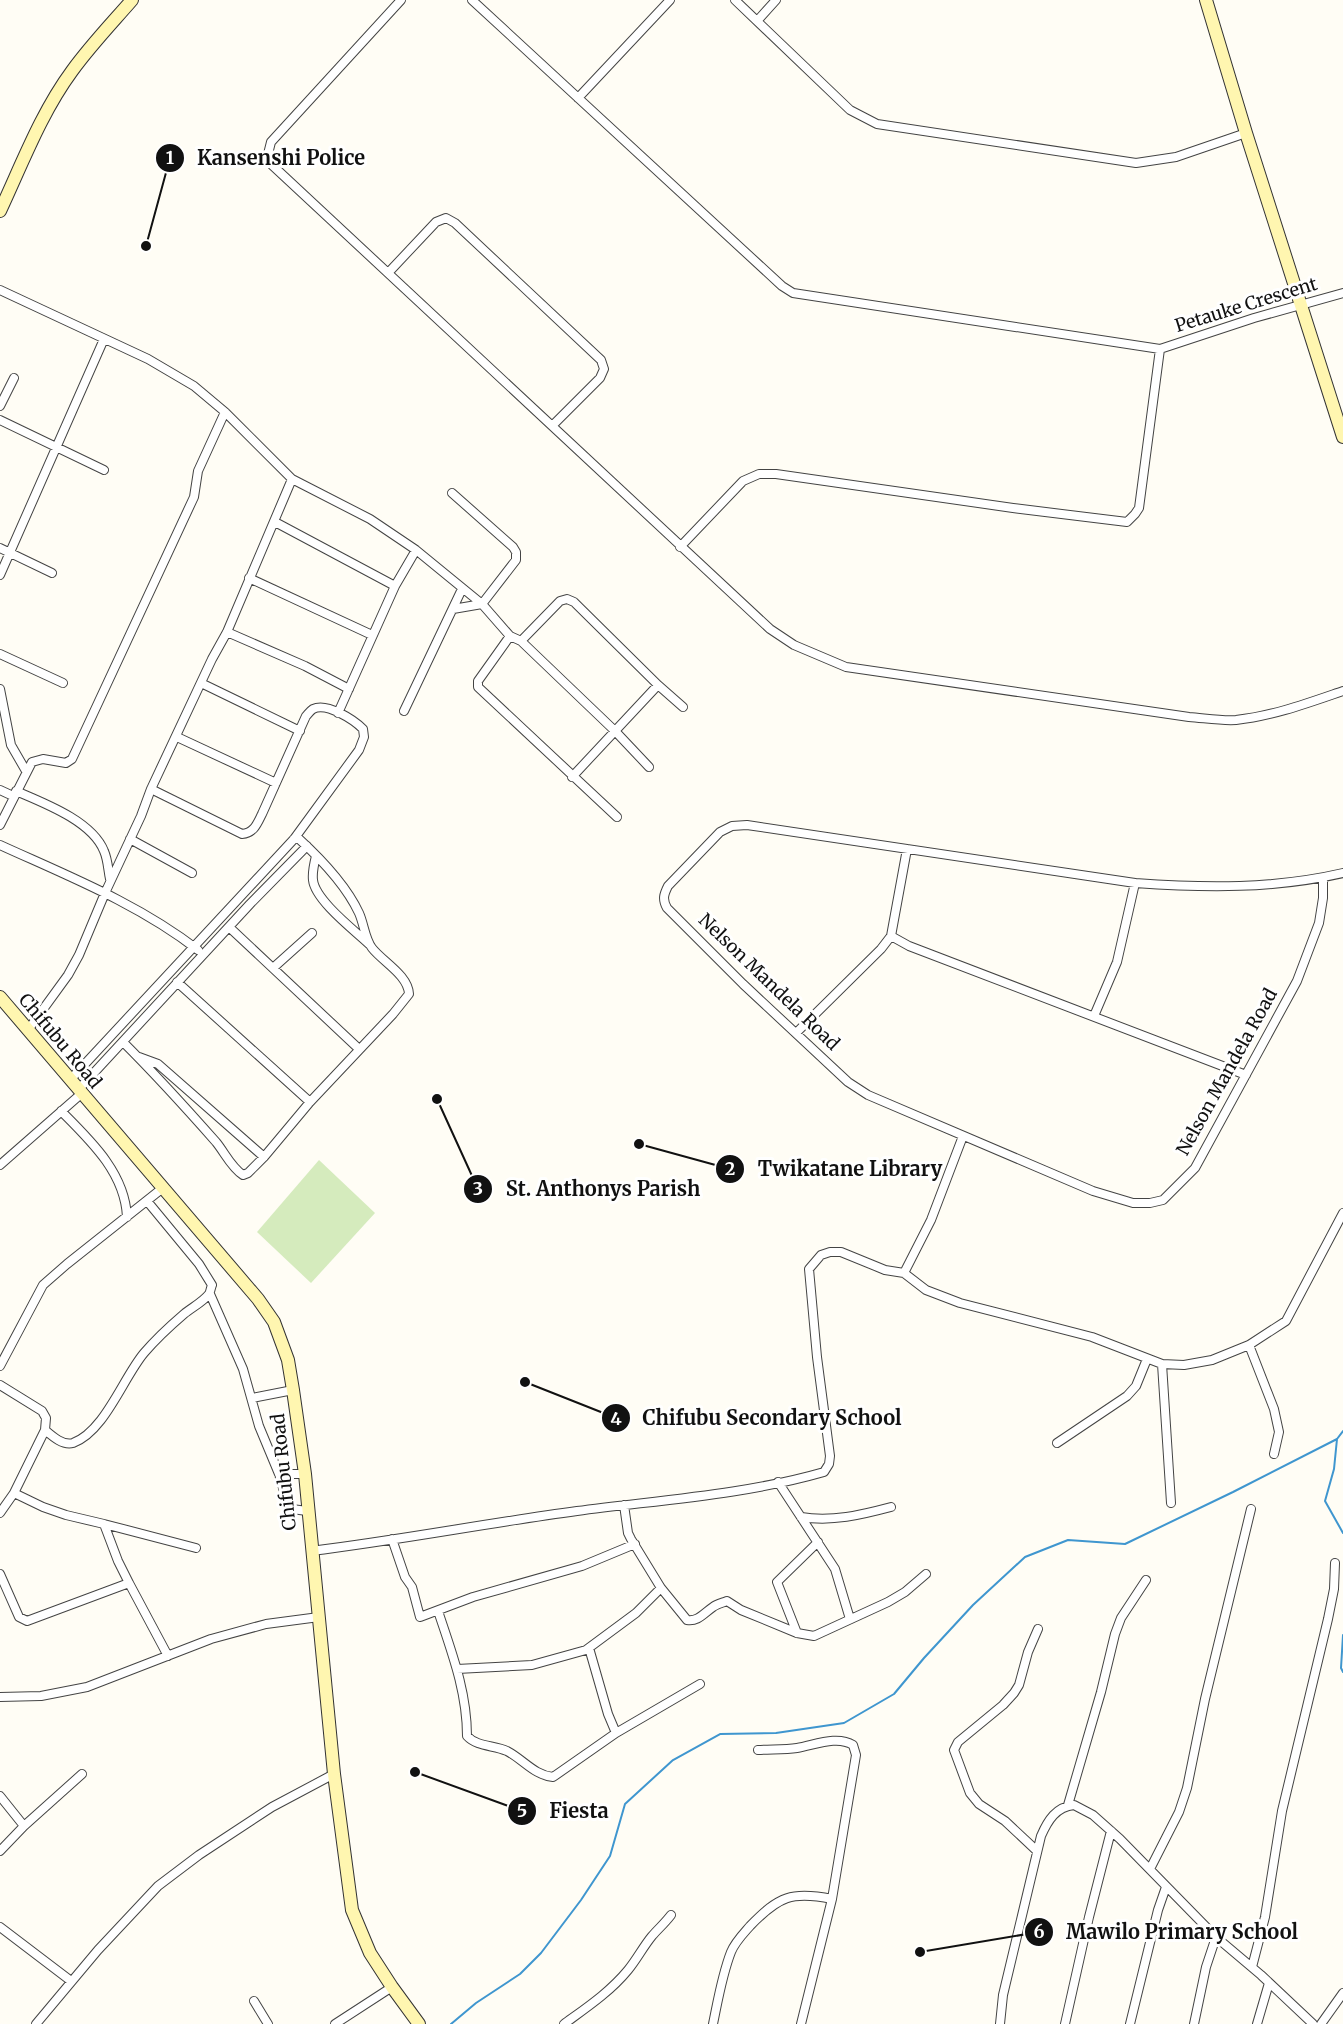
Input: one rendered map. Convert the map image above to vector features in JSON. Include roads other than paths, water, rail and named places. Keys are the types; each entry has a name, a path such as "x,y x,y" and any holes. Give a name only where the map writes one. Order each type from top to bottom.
{"main road":[{"path":"0,211 39,128 61,88 85,54 132,0"},
{"path":"1206,0 1246,134 1343,437"},
{"name":"Chifubu Road","path":"1,1002 164,1187 258,1299 274,1322 288,1360 305,1474 334,1774 352,1910 370,1953 419,2024"}],"street":[{"path":"401,0 271,142 268,154 272,165 554,425 680,547 770,629 794,645 846,667 1189,717 1234,720 1265,715 1304,705 1343,691"},
{"path":"472,0 793,293 1160,349 1139,508 1127,522 776,474 759,474 743,481 680,547"},
{"path":"578,98 670,0"},
{"path":"735,0 850,110 877,124 1136,163 1176,157 1246,134"},
{"path":"758,20 776,0"},
{"path":"388,273 436,222 446,218 455,223 601,360 604,369 600,378 554,425"},
{"path":"0,290 104,339 194,386 225,412 292,479 370,519 416,550 482,604 510,636 521,641 615,731 649,768"},
{"name":"Petauke Crescent","path":"1160,349 1254,318 1343,293"},
{"path":"0,575 104,339"},
{"path":"0,406 14,378"},
{"path":"0,825 32,762 43,759 66,764 72,759 194,497 198,471 225,412"},
{"path":"0,420 104,470"},
{"path":"28,1030 68,975 79,955 151,789 227,632 292,479"},
{"path":"452,493 516,552 516,560 482,604 453,609"},
{"path":"275,522 394,586"},
{"path":"0,548 52,573"},
{"path":"338,713 394,586 416,550"},
{"path":"249,578 372,634"},
{"path":"404,711 462,589"},
{"path":"521,641 560,601 567,599 574,602 683,707"},
{"path":"227,632 305,666 348,689"},
{"path":"510,636 478,681 478,687 617,817"},
{"path":"0,654 63,683"},
{"path":"201,683 300,731"},
{"path":"572,777 658,685"},
{"path":"0,688 11,745 26,771"},
{"path":"0,1165 61,1112 76,1088 146,1000 294,838 359,750 364,737 363,729 349,717 322,707 306,716 255,829 249,834 242,834 151,789"},
{"path":"177,736 276,783"},
{"path":"0,790 68,815 104,850 110,881"},
{"name":"Nelson Mandela Road","path":"1323,878 1319,923 1301,970 1246,1075 1195,1168 1163,1200 1150,1203 1132,1203 1093,1191 868,1095 848,1082 743,984 667,908 663,901 669,886 704,846 720,832 732,826 747,825 1135,883 1197,888 1233,887 1323,878 1343,873"},
{"path":"294,838 298,838 307,846 351,898 360,914 370,945"},
{"path":"130,839 192,873"},
{"path":"0,844 105,893 170,928 203,954"},
{"path":"76,1088 123,1042 203,954 307,846"},
{"path":"796,1034 881,949 891,936 907,849"},
{"path":"123,1042 219,1146 237,1171 243,1175 248,1173 409,994 406,983 317,891 313,882 316,856"},
{"path":"1094,1016 1117,962 1135,883"},
{"path":"242,896 250,904"},
{"path":"229,927 359,1049"},
{"path":"273,968 312,933"},
{"path":"891,936 909,946 1246,1075"},
{"path":"177,982 310,1102"},
{"path":"146,1000 154,1007"},
{"path":"138,1057 158,1064 264,1157"},
{"path":"61,1112 81,1131 110,1167 126,1199 127,1217"},
{"path":"904,1273 931,1221 963,1136"},
{"path":"0,1366 43,1286 59,1270 164,1187"},
{"path":"147,1201 199,1264 212,1286 210,1294 243,1369 259,1426 279,1474 287,1502 292,1509 307,1511"},
{"path":"311,1551 478,1524 689,1498 824,1472 829,1464 830,1456 809,1269 821,1255 830,1252 841,1252 885,1270 904,1273 926,1290 960,1303 1092,1337 1162,1364 1184,1365 1212,1360 1249,1346 1278,1326 1291,1313 1343,1213"},
{"path":"45,1430 69,1444 86,1435 120,1394 128,1376 154,1341 184,1313 210,1294"},
{"path":"1249,1346 1274,1409 1279,1432 1274,1454"},
{"path":"1057,1443 1127,1396 1136,1386 1147,1359"},
{"path":"1162,1364 1171,1503"},
{"path":"0,1385 42,1411 46,1418 45,1430 14,1493 0,1513"},
{"path":"252,1398 293,1390"},
{"path":"279,1474 305,1474"},
{"path":"778,1482 835,1569 849,1619"},
{"path":"14,1493 66,1515 196,1548"},
{"path":"624,1505 627,1533 662,1588 687,1620 696,1620 714,1605 727,1601 741,1610 798,1633 814,1636 888,1602 926,1574"},
{"path":"801,1517 820,1520 862,1515 891,1507"},
{"path":"1150,1869 1179,1812 1187,1788 1205,1699 1251,1509"},
{"path":"104,1524 118,1561 168,1656"},
{"path":"392,1539 405,1577 412,1587 420,1617 473,1598 582,1566 635,1544"},
{"path":"798,1633 777,1582 818,1542"},
{"path":"1252,1967 1265,1917 1282,1811 1328,1619 1334,1589 1335,1563"},
{"path":"0,1574 20,1617 27,1621 129,1583"},
{"path":"1068,1806 1115,1634 1121,1618 1146,1581"},
{"path":"457,1669 532,1665 581,1653 636,1613 662,1588"},
{"path":"438,1611 465,1700 467,1736 472,1741 507,1751 543,1776 553,1778 616,1733 700,1684"},
{"path":"0,1697 41,1696 87,1687 211,1639 266,1624 319,1617"},
{"path":"1037,1851 1005,1821 979,1804 970,1792 954,1750 958,1742 1014,1693 1019,1685 1028,1652 1038,1629"},
{"path":"590,1648 605,1705 616,1733"},
{"path":"758,1750 796,1748 815,1743 846,1741 853,1745 856,1755 832,1899 801,2024"},
{"path":"0,1851 82,1774"},
{"path":"36,2024 71,1981 158,1886 199,1855 272,1807 334,1774"},
{"path":"0,1796 24,1826"},
{"path":"1000,2024 1003,1995 1041,1836 1051,1816 1074,1805 1083,1809 1111,1831 1216,1937 1313,2024"},
{"path":"1065,2024 1111,1831"},
{"path":"1130,2024 1158,1910 1166,1887"},
{"path":"713,2024 731,1950 753,1924 770,1908 786,1898 809,1894 832,1899"},
{"path":"564,2024 616,1983 671,1915"},
{"path":"0,1927 71,1981"},
{"path":"1194,2024 1206,1967 1216,1937"},
{"path":"1257,2024 1269,1983"},
{"path":"334,2024 392,1987"},
{"path":"1321,2024 1343,1993"},
{"path":"254,2001 268,2024"}],"waterway":[{"path":"451,2024 476,2003 520,1974 541,1953 581,1900 610,1856 625,1804 673,1760 720,1734 776,1733 844,1723 894,1694 973,1605 1025,1557 1068,1540 1125,1544 1337,1439 1343,1431"},
{"path":"1337,1439 1334,1469 1325,1501 1343,1533"},
{"path":"1343,1635 1341,1668 1343,1672"}],"place":[{"name":"Kansenshi Police","path":"146,246"},
{"name":"St. Anthonys Parish","path":"437,1099"},
{"name":"Twikatane Library","path":"639,1144"},
{"name":"Chifubu Secondary School","path":"525,1382"},
{"name":"Fiesta","path":"415,1772"},
{"name":"Mawilo Primary School","path":"920,1952"}]}
